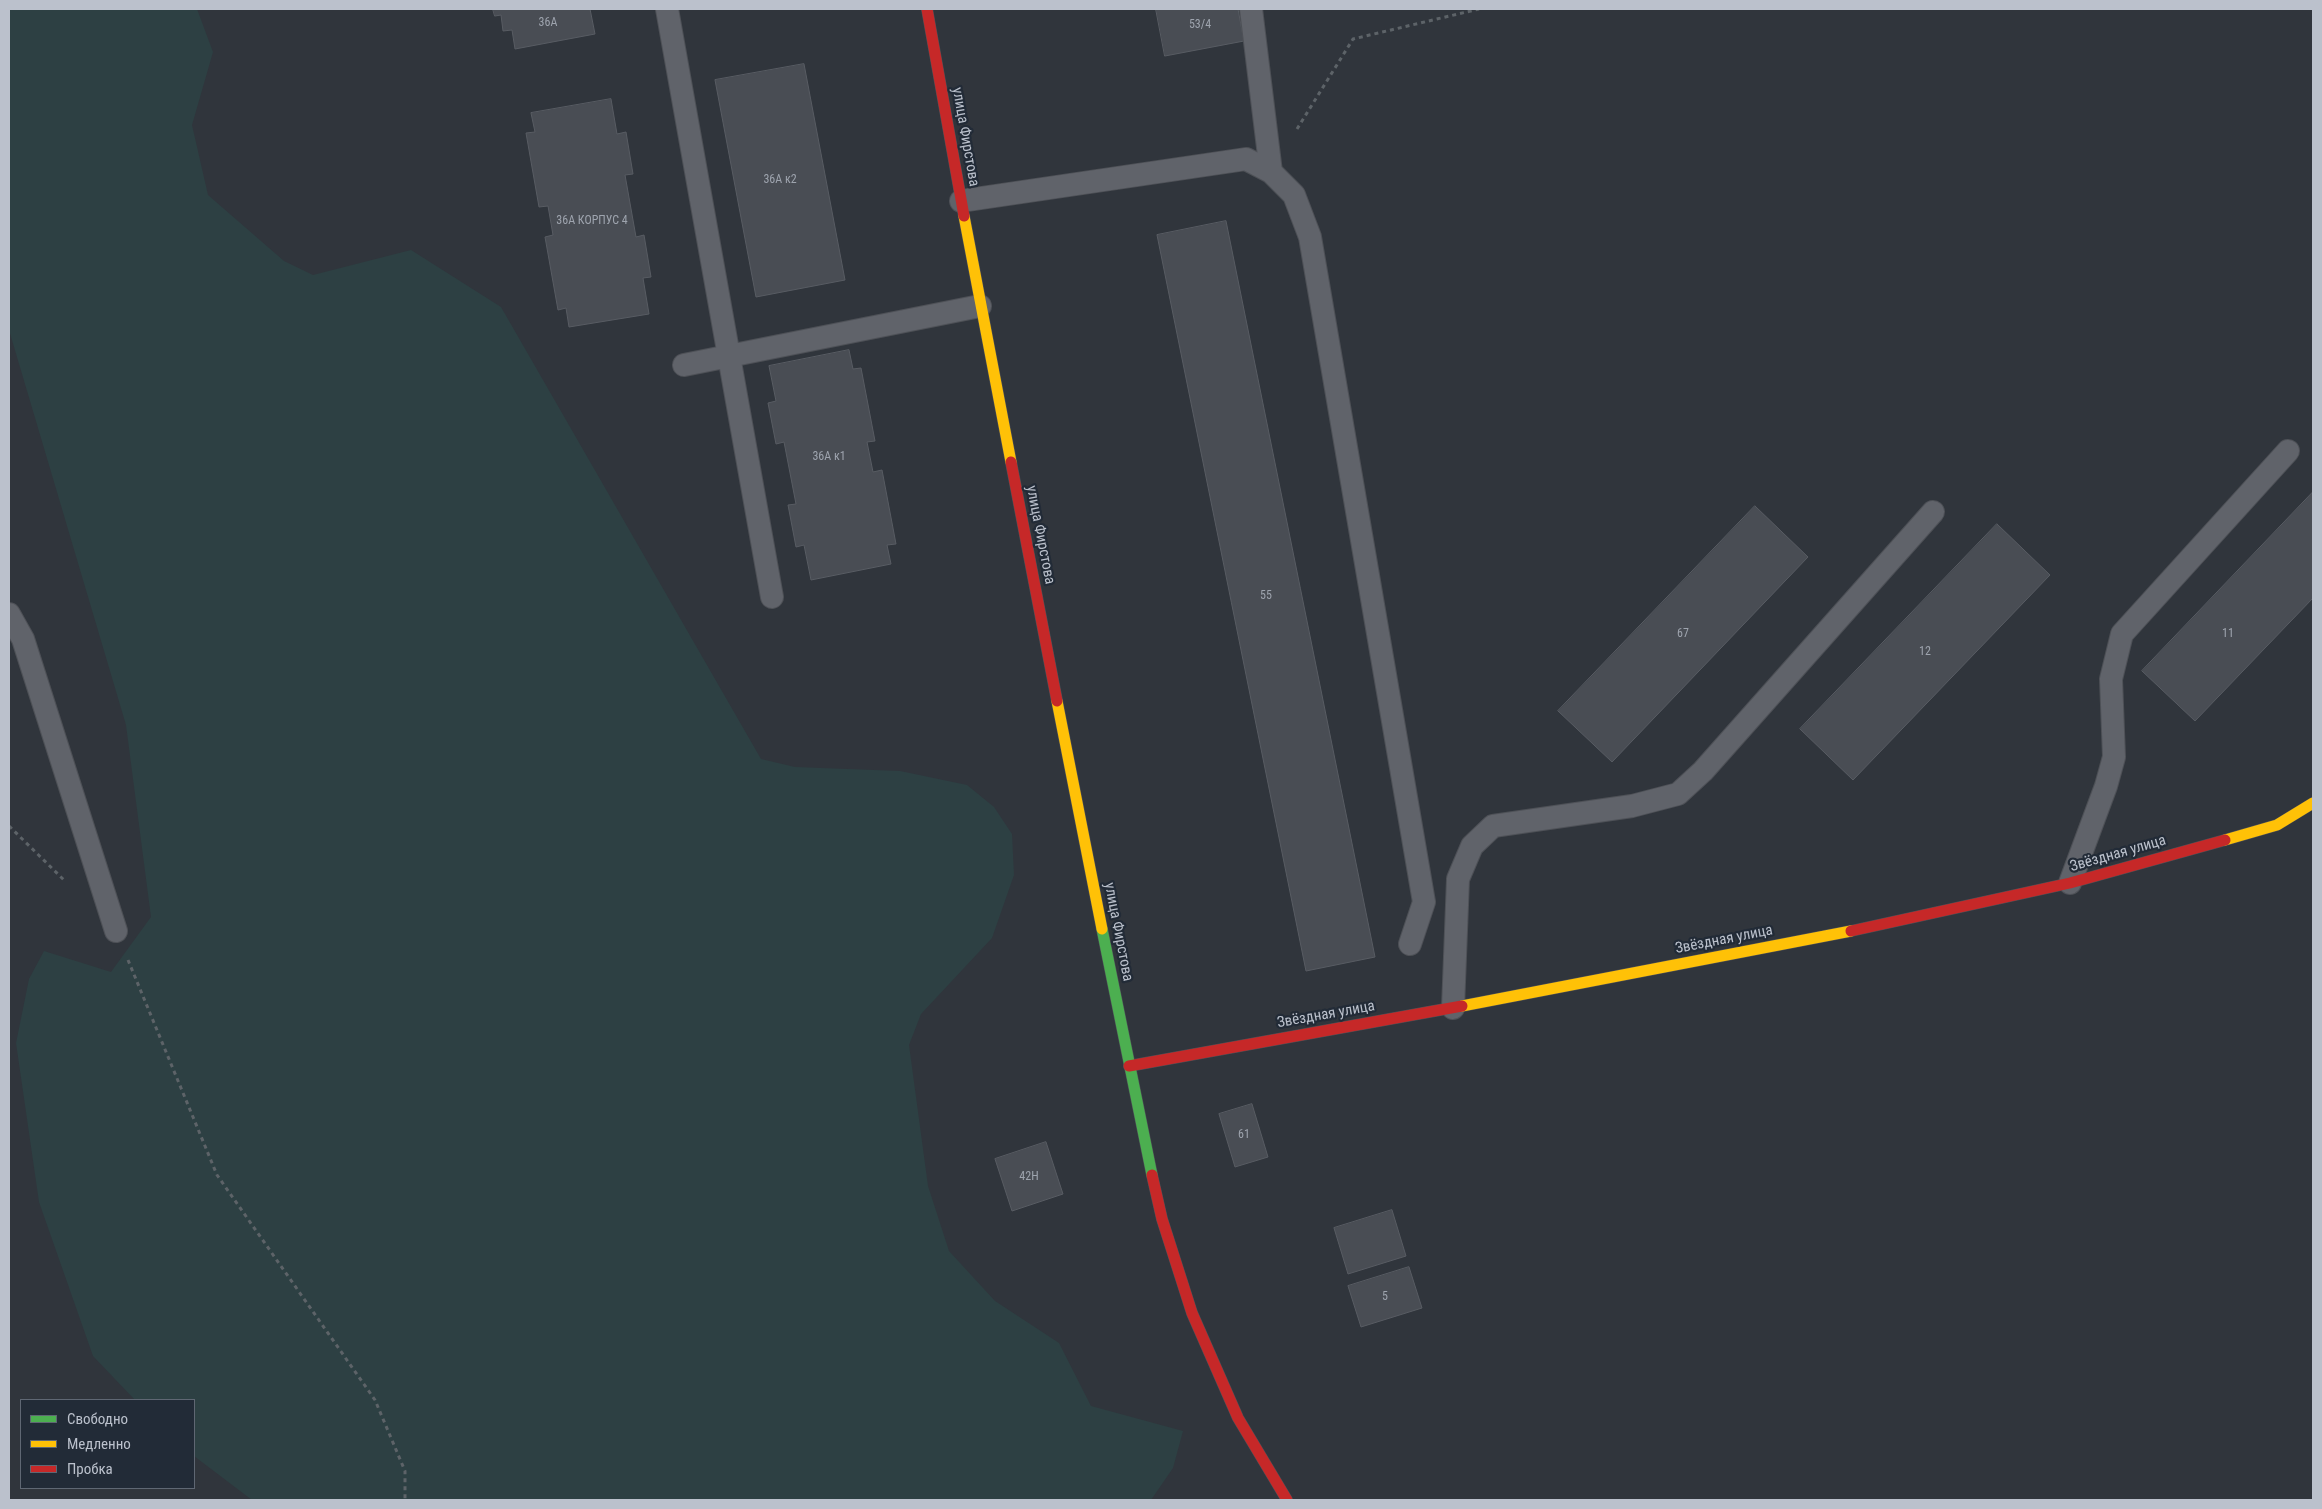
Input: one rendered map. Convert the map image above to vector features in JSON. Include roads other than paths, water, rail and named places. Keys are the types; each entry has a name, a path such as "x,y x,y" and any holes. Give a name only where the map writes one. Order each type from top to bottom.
{"main road":[{"name":"улица Фирстова","path":"926,9 980,306 1129,1066 1162,1219 1192,1313 1238,1418 1287,1500"},
{"name":"Звёздная улица","path":"1129,1066 1452,1008 1912,919 2070,884 2277,825 2313,803"}],"lane":[{"path":"667,9 772,597"},
{"path":"1251,9 1271,172"},
{"path":"961,202 1246,159 1271,172 1294,195 1310,237 1424,902 1410,944"},
{"path":"684,365 980,306"},
{"path":"2070,884 2106,786 2114,757 2112,679 2122,634 2288,451"},
{"path":"1452,1008 1458,879 1472,846 1493,826 1632,806 1678,794 1703,771 1932,512"},
{"path":"9,614 24,639 116,931"}]}
